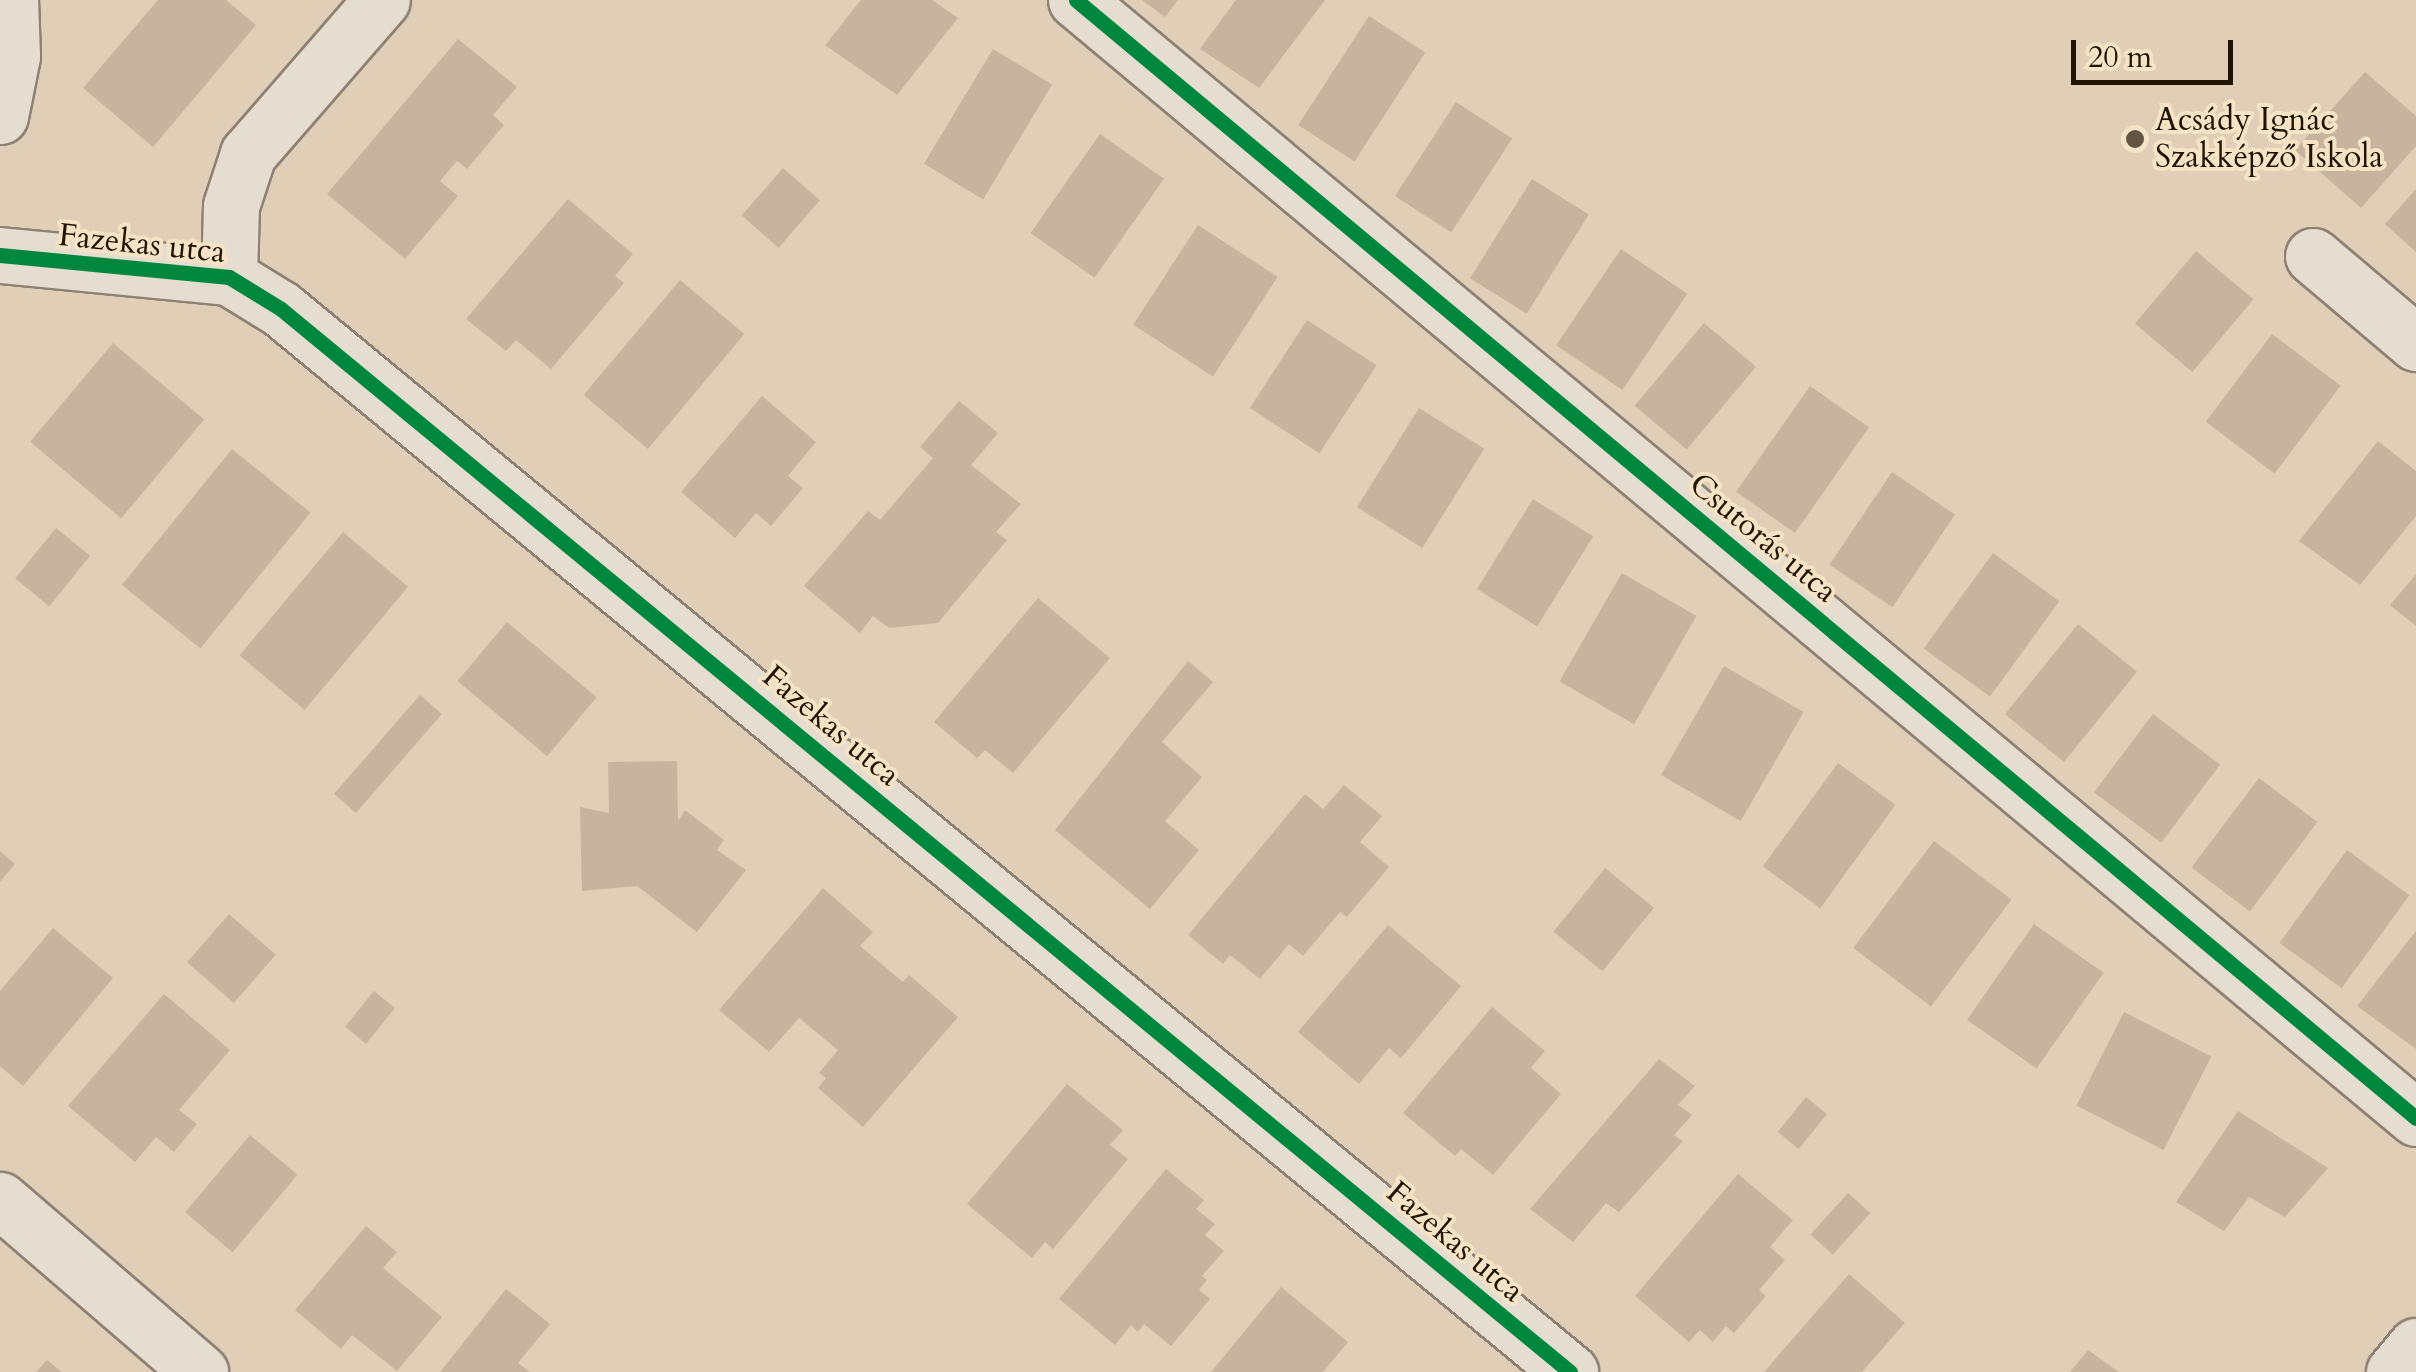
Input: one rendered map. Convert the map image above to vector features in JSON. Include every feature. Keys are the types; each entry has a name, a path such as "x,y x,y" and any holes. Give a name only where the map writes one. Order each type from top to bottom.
{"street":[{"path":"0,116 12,56 10,0"},
{"path":"229,277 231,206 248,154 382,0"},
{"name":"Csutorás utca","path":"1076,0 2416,1118"},
{"name":"Fazekas utca","path":"0,255 229,277 281,309 1570,1372"},
{"path":"2313,256 2416,343"},
{"path":"0,1200 200,1372"},
{"path":"2394,1372 2416,1346"}],"building":[{"path":"158,0 226,0 256,25 153,147 83,88"},
{"path":"861,0 932,0 958,18 897,95 825,45"},
{"path":"1142,0 1178,0 1165,17"},
{"path":"1236,0 1325,0 1259,88 1200,49"},
{"path":"1369,16 1425,52 1354,162 1298,125"},
{"path":"458,39 517,87 493,115 504,125 467,169 457,161 440,181 458,196 405,259 327,194"},
{"path":"993,49 1052,85 983,199 924,164"},
{"path":"2365,72 2416,116 2416,146 2361,208 2295,150"},
{"path":"1456,102 1512,138 1451,232 1395,196"},
{"path":"1100,134 1164,179 1094,278 1031,233"},
{"path":"783,168 820,200 779,248 742,216"},
{"path":"1532,179 1589,215 1527,314 1470,278"},
{"path":"2416,189 2416,252 2385,224"},
{"path":"568,199 633,254 615,276 624,283 551,369 516,340 506,351 466,319"},
{"path":"1198,225 1278,277 1213,377 1133,325"},
{"path":"1621,249 1687,294 1622,390 1556,345"},
{"path":"2196,251 2253,299 2192,372 2135,324"},
{"path":"680,280 744,334 648,449 584,395"},
{"path":"1307,320 1377,365 1319,453 1250,408"},
{"path":"1704,323 1756,367 1687,449 1635,406"},
{"path":"2272,334 2341,386 2274,474 2206,422"},
{"path":"113,343 204,419 121,518 30,442"},
{"path":"1810,386 1869,427 1795,533 1736,492"},
{"path":"762,396 816,442 788,476 803,488 771,526 756,513 735,538 681,492"},
{"path":"959,401 998,433 971,465 1021,504 996,532 1007,540 938,623 889,628 873,616 860,633 804,586 868,511 880,520 933,458 920,447"},
{"path":"1419,408 1484,449 1422,548 1357,507"},
{"path":"2378,441 2416,471 2416,516 2360,585 2299,541"},
{"path":"232,449 310,513 200,649 122,585"},
{"path":"1892,472 1955,514 1892,607 1829,565"},
{"path":"1533,499 1593,537 1537,627 1477,589"},
{"path":"56,528 90,556 49,606 15,579"},
{"path":"343,532 408,587 305,710 240,655"},
{"path":"1993,553 2059,601 1990,697 1924,648"},
{"path":"1622,573 1696,616 1634,724 1560,681"},
{"path":"2416,574 2416,626 2390,605"},
{"path":"1038,598 1110,658 1013,773 985,750 977,758 934,722"},
{"path":"507,622 597,697 547,756 458,681"},
{"path":"2078,624 2137,672 2064,762 2005,714"},
{"path":"1188,661 1213,682 1162,742 1202,777 1165,821 1199,850 1150,909 1055,830"},
{"path":"1724,666 1804,712 1741,821 1661,775"},
{"path":"420,695 442,714 356,813 334,794"},
{"path":"2153,714 2220,765 2161,843 2094,792"},
{"path":"677,761 678,821 685,810 724,840 717,850 746,870 697,932 637,886 582,891 580,807 609,813 608,762"},
{"path":"1838,763 1895,805 1820,908 1763,867"},
{"path":"2259,778 2317,822 2250,911 2192,867"},
{"path":"1344,785 1382,816 1360,842 1389,867 1347,917 1340,912 1303,956 1289,944 1260,979 1230,955 1223,964 1188,935 1305,794 1323,809"},
{"path":"1934,841 2011,899 1931,1006 1853,948"},
{"path":"2347,850 2409,895 2342,988 2279,943"},
{"path":"0,851 15,864 0,882"},
{"path":"1605,868 1654,908 1602,971 1553,932"},
{"path":"823,888 873,932 860,946 903,982 909,975 958,1017 863,1127 818,1088 826,1078 819,1073 838,1050 799,1018 769,1052 719,1010"},
{"path":"229,914 276,955 234,1003 187,962"},
{"path":"2034,924 2104,973 2037,1069 1967,1020"},
{"path":"1388,925 1461,986 1401,1058 1389,1048 1359,1084 1298,1032"},
{"path":"53,928 113,978 23,1086 0,1066 0,991"},
{"path":"2416,931 2416,1049 2357,1006"},
{"path":"374,991 395,1008 366,1044 345,1027"},
{"path":"164,994 230,1050 179,1110 197,1124 174,1152 156,1137 135,1162 68,1106"},
{"path":"1492,1007 1545,1051 1531,1068 1561,1094 1493,1175 1461,1149 1455,1156 1403,1113"},
{"path":"2124,1012 2211,1056 2164,1150 2076,1106"},
{"path":"1659,1059 1695,1086 1678,1105 1692,1115 1674,1135 1683,1141 1619,1212 1606,1203 1573,1242 1530,1209"},
{"path":"1067,1084 1123,1130 1110,1145 1128,1159 1053,1249 1045,1242 1032,1258 967,1204"},
{"path":"1806,1097 1827,1114 1799,1149 1778,1132"},
{"path":"2238,1111 2328,1168 2285,1217 2249,1197 2224,1231 2176,1202"},
{"path":"250,1135 297,1175 233,1252 185,1212"},
{"path":"1166,1169 1204,1200 1196,1209 1215,1224 1205,1235 1224,1251 1202,1276 1207,1280 1199,1290 1210,1299 1171,1346 1144,1324 1138,1332 1131,1325 1115,1345 1059,1299"},
{"path":"1738,1174 1793,1220 1770,1247 1785,1260 1759,1290 1766,1296 1734,1333 1726,1326 1713,1342 1700,1330 1689,1342 1635,1296"},
{"path":"1848,1193 1870,1213 1833,1255 1811,1235"},
{"path":"366,1226 397,1252 383,1268 442,1317 397,1371 352,1335 341,1349 295,1310"},
{"path":"1849,1274 1905,1323 1862,1372 1764,1372"},
{"path":"1281,1287 1348,1342 1323,1372 1211,1372"},
{"path":"506,1289 550,1324 518,1363 530,1372 440,1372"},
{"path":"2088,1350 2119,1372 2070,1372"},
{"path":"47,1360 62,1372 36,1372"}],"cycle path":[{"path":"1076,0 2416,1118"},
{"path":"0,255 229,277 281,309 1570,1372"}],"place":[{"name":"Acsády Ignác Szakképző Iskola","path":"2135,139"}]}
